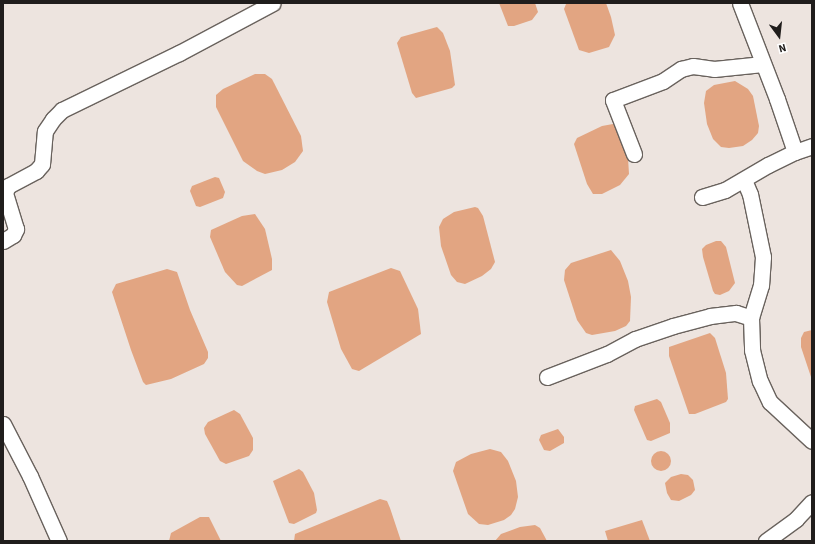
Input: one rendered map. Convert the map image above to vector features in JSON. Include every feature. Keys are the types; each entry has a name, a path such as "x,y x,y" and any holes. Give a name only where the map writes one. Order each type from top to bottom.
{"street":[{"path":"3,241 13,235 16,229 5,192 8,186 36,171 42,164 45,131 53,119 62,110 172,56 273,3"},
{"path":"740,3 795,152"},
{"path":"634,154 613,100 663,82 681,69 693,66 714,69 762,64"},
{"path":"702,197 725,190 795,152 812,146"},
{"path":"744,180 753,208 763,257 761,285 751,318 752,350 760,382 770,402 812,441"},
{"path":"547,376 607,354 635,340 695,320 710,316 736,313 751,318"},
{"path":"3,424 33,483 59,541"},
{"path":"766,541 796,519 812,502"}],"shaded area":[{"path":"499,3 535,3 538,12 532,20 514,26 508,26"},
{"path":"606,3 615,35 609,47 589,53 579,50 564,9 566,4"},
{"path":"437,27 443,33 450,51 455,85 452,88 416,98 412,93 397,43 401,37"},
{"path":"255,74 265,74 272,79 301,136 303,151 295,162 282,170 265,174 257,171 243,161 216,107 216,95 223,89"},
{"path":"735,81 748,89 753,96 759,126 758,133 752,140 743,146 729,148 721,147 713,139 707,124 704,103 706,91 714,85"},
{"path":"613,124 617,128 628,158 629,174 620,185 602,194 593,194 587,184 574,144 577,138 602,126"},
{"path":"215,177 219,178 225,192 223,198 200,207 196,206 190,191 192,186"},
{"path":"475,207 478,208 483,216 495,262 491,269 482,276 465,284 457,282 451,275 441,246 439,227 443,219 454,212"},
{"path":"255,214 265,229 272,259 272,270 242,286 237,285 225,272 210,237 211,230 242,216"},
{"path":"716,241 721,241 726,247 735,283 729,291 720,295 715,294 713,291 702,249 706,245"},
{"path":"611,250 620,261 628,281 631,297 630,321 626,326 615,331 592,335 586,333 577,320 564,280 565,270 571,263"},
{"path":"391,268 400,271 418,309 421,334 359,371 352,369 341,349 327,302 329,292"},
{"path":"167,269 177,272 190,310 208,352 208,358 204,364 171,379 146,385 143,382 131,350 112,292 116,284"},
{"path":"812,330 812,380 801,347 801,338 804,332"},
{"path":"710,333 715,338 726,373 728,399 726,402 695,414 689,414 669,356 669,347"},
{"path":"657,399 661,402 670,423 670,433 651,441 647,440 634,410 635,406"},
{"path":"234,410 240,414 253,438 253,450 249,456 226,464 220,461 205,434 204,428 208,422"},
{"path":"558,429 564,437 564,443 550,451 544,450 539,440 541,435"},
{"path":"490,449 501,452 508,461 516,481 518,497 515,509 511,515 504,520 488,525 479,524 468,514 453,471 456,462 471,454"},
{"path":"661,451 668,454 671,461 668,468 661,471 654,468 651,461 654,454"},
{"path":"299,469 303,472 314,493 317,510 316,513 294,524 289,523 273,481"},
{"path":"681,474 688,475 693,480 695,490 691,495 679,501 671,500 667,493 665,483 671,477"},
{"path":"380,499 387,501 401,541 294,541 295,534"},
{"path":"200,517 209,517 221,541 169,541 171,533"},
{"path":"642,520 650,541 608,541 605,531"},
{"path":"535,525 540,528 547,541 495,541 501,534 520,527"}]}
